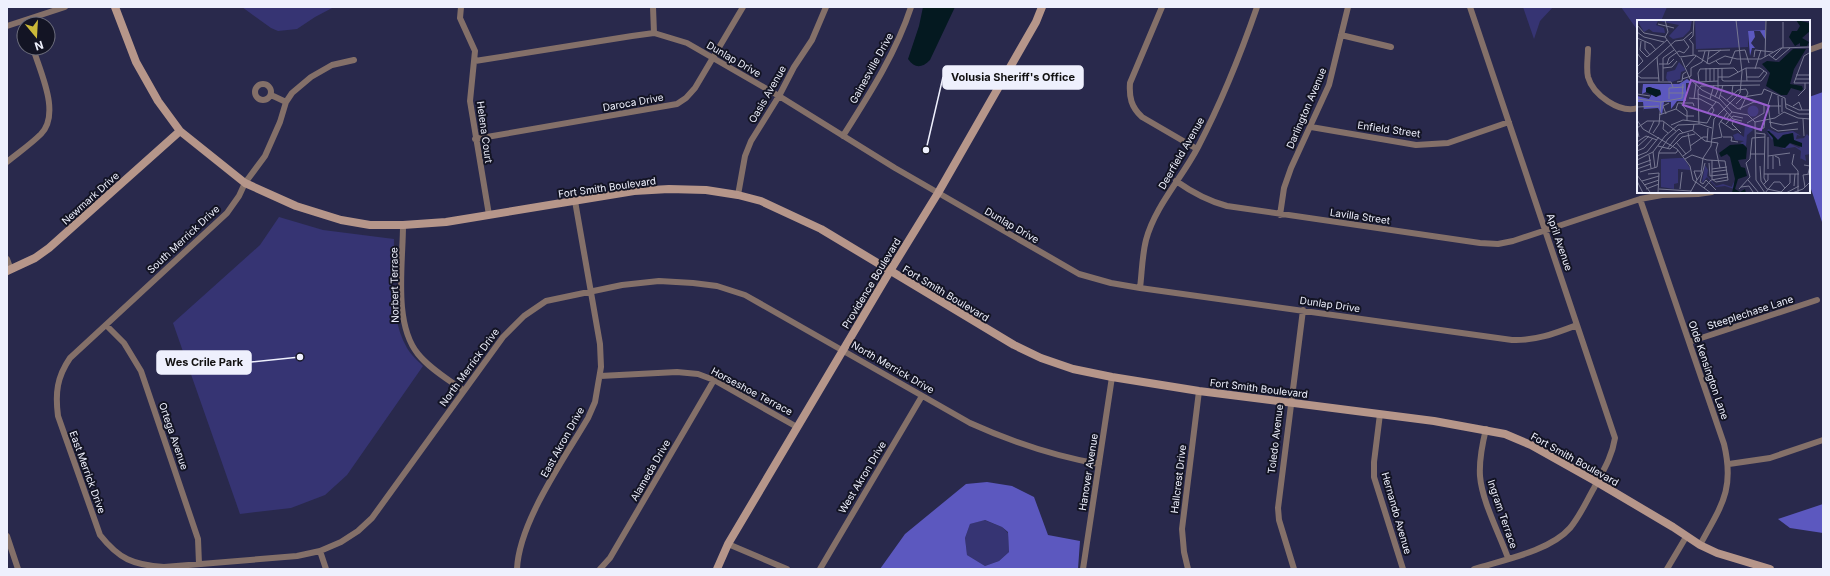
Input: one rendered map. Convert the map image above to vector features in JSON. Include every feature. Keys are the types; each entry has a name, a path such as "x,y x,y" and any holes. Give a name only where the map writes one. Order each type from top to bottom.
{"street":[{"path":"40,16 65,7"},
{"name":"Fort Smith Boulevard","path":"115,7 136,62 158,101 180,131 245,183 274,197 317,214 370,225 403,225 446,222 488,216 634,191 669,189 706,190 738,195 761,201 821,229 1014,345 1041,358 1073,369 1112,377 1199,391 1380,414 1505,434 1531,445 1597,482 1673,527 1700,545 1736,560 1770,569"},
{"name":"Helena Court","path":"461,7 460,18 475,51 470,101 488,216"},
{"path":"653,7 654,33"},
{"name":"Daroca Drive","path":"475,139 676,104 686,98 695,88 714,59 743,7"},
{"name":"Oasis Avenue","path":"738,195 745,156 751,141 779,96 794,67 812,40 826,7"},
{"name":"Gainesville Drive","path":"843,136 874,86 903,31 911,7"},
{"name":"Providence Boulevard","path":"717,569 728,544 938,193 1036,22 1042,7"},
{"path":"1162,7 1130,82 1129,95 1135,110 1142,117 1197,149"},
{"name":"Deerfield Avenue","path":"1140,288 1146,239 1154,220 1176,181 1197,149 1238,62 1257,7"},
{"name":"Darlington Avenue","path":"1280,215 1284,188 1291,168 1329,85 1348,7"},
{"name":"April Avenue","path":"1470,7 1615,438 1613,450 1607,466 1578,518 1569,529 1554,541 1474,569"},
{"name":"Dunlap Drive","path":"475,61 654,33 687,43 779,96 938,193 1078,274 1111,283 1140,288 1512,340 1527,341 1541,338 1577,325"},
{"path":"1341,36 1391,47"},
{"path":"1810,50 1823,45"},
{"path":"1588,49 1588,78 1595,90 1603,99 1620,106 1637,108"},
{"path":"7,162 42,133 50,116 50,105 35,56"},
{"name":"South Merrick Drive","path":"106,325 227,213 240,196 245,183 265,156 280,122 286,102 292,92 332,65 354,60"},
{"path":"271,95 286,102"},
{"name":"Enfield Street","path":"1311,127 1416,145 1448,143 1509,122"},
{"name":"Newmark Drive","path":"9,270 35,258 49,248 180,131"},
{"name":"Lavilla Street","path":"1176,181 1192,193 1212,202 1280,215 1480,243 1498,244 1513,241 1640,199 1662,195 1705,193"},
{"name":"Olde Kensington Lane","path":"1640,199 1724,444 1729,464 1726,492 1722,505 1700,545"},
{"name":"East Akron Drive","path":"517,569 522,540 532,516 588,418 595,402 600,376 600,344 575,201"},
{"name":"Norbert Terrace","path":"403,225 402,306 404,325 408,337 418,355 464,391"},
{"path":"7,259 9,270"},
{"name":"North Merrick Drive","path":"199,564 297,556 320,551 341,542 358,531 372,518 503,337 524,316 546,301 622,285 659,282 693,283 717,286 745,295 970,423 1009,441 1045,452 1100,464"},
{"name":"Steeplechase Lane","path":"1689,342 1817,300"},
{"name":"Toledo Avenue","path":"1294,569 1279,520 1278,508 1290,402 1303,310"},
{"name":"East Merrick Drive","path":"106,325 70,358 62,370 55,395 58,416 100,535 112,550 131,562 145,566 164,567 199,564"},
{"name":"Ortega Avenue","path":"106,325 124,343 141,371 198,540 199,564"},
{"name":"Horseshoe Terrace","path":"600,376 677,372 698,374 714,380 797,427"},
{"name":"Hanover Avenue","path":"1082,569 1100,464 1112,377"},
{"name":"Alameda Drive","path":"600,569 610,558 714,380"},
{"name":"Hallcrest Drive","path":"1188,569 1184,552 1182,529 1199,391"},
{"name":"West Akron Drive","path":"820,569 922,396"},
{"name":"Hernando Avenue","path":"1380,414 1374,462 1374,477 1403,569"},
{"name":"Ingram Terrace","path":"1486,430 1480,453 1480,477 1484,495 1508,558"},
{"path":"1729,464 1770,458 1823,440"},
{"path":"7,536 18,569"},
{"path":"1667,569 1686,537"},
{"path":"728,544 787,569"},
{"path":"320,551 326,569"},
{"path":"7,558 14,555"}],"shaded area":[{"path":"242,7 334,7 297,29 278,31 271,28"},
{"path":"1523,7 1553,7 1540,21 1534,39"},
{"path":"1621,7 1667,7 1661,20 1637,20 1637,30"},
{"path":"1823,92 1823,225 1810,186 1810,97"},
{"path":"279,217 323,230 394,239 393,280 397,323 407,348 423,366 347,475 325,495 291,508 240,514 173,323 260,245"},
{"path":"987,482 1012,486 1034,497 1048,535 1080,541 1078,569 880,569 905,534 966,484","holes":["985,520 1002,527 1008,532 1009,552 999,561 985,566 967,555 965,538 970,524"]},
{"path":"1823,504 1823,533 1790,528 1778,519"},
{"path":"984,520 1002,527 1008,533 1009,552 999,561 985,566 967,555 965,538 970,524"}],"water":[{"path":"923,7 955,7 930,60 924,65 916,66 908,59 919,26"}],"place":[{"name":"Volusia Sheriff's Office","path":"926,150"},
{"name":"Wes Crile Park","path":"300,357"}]}
